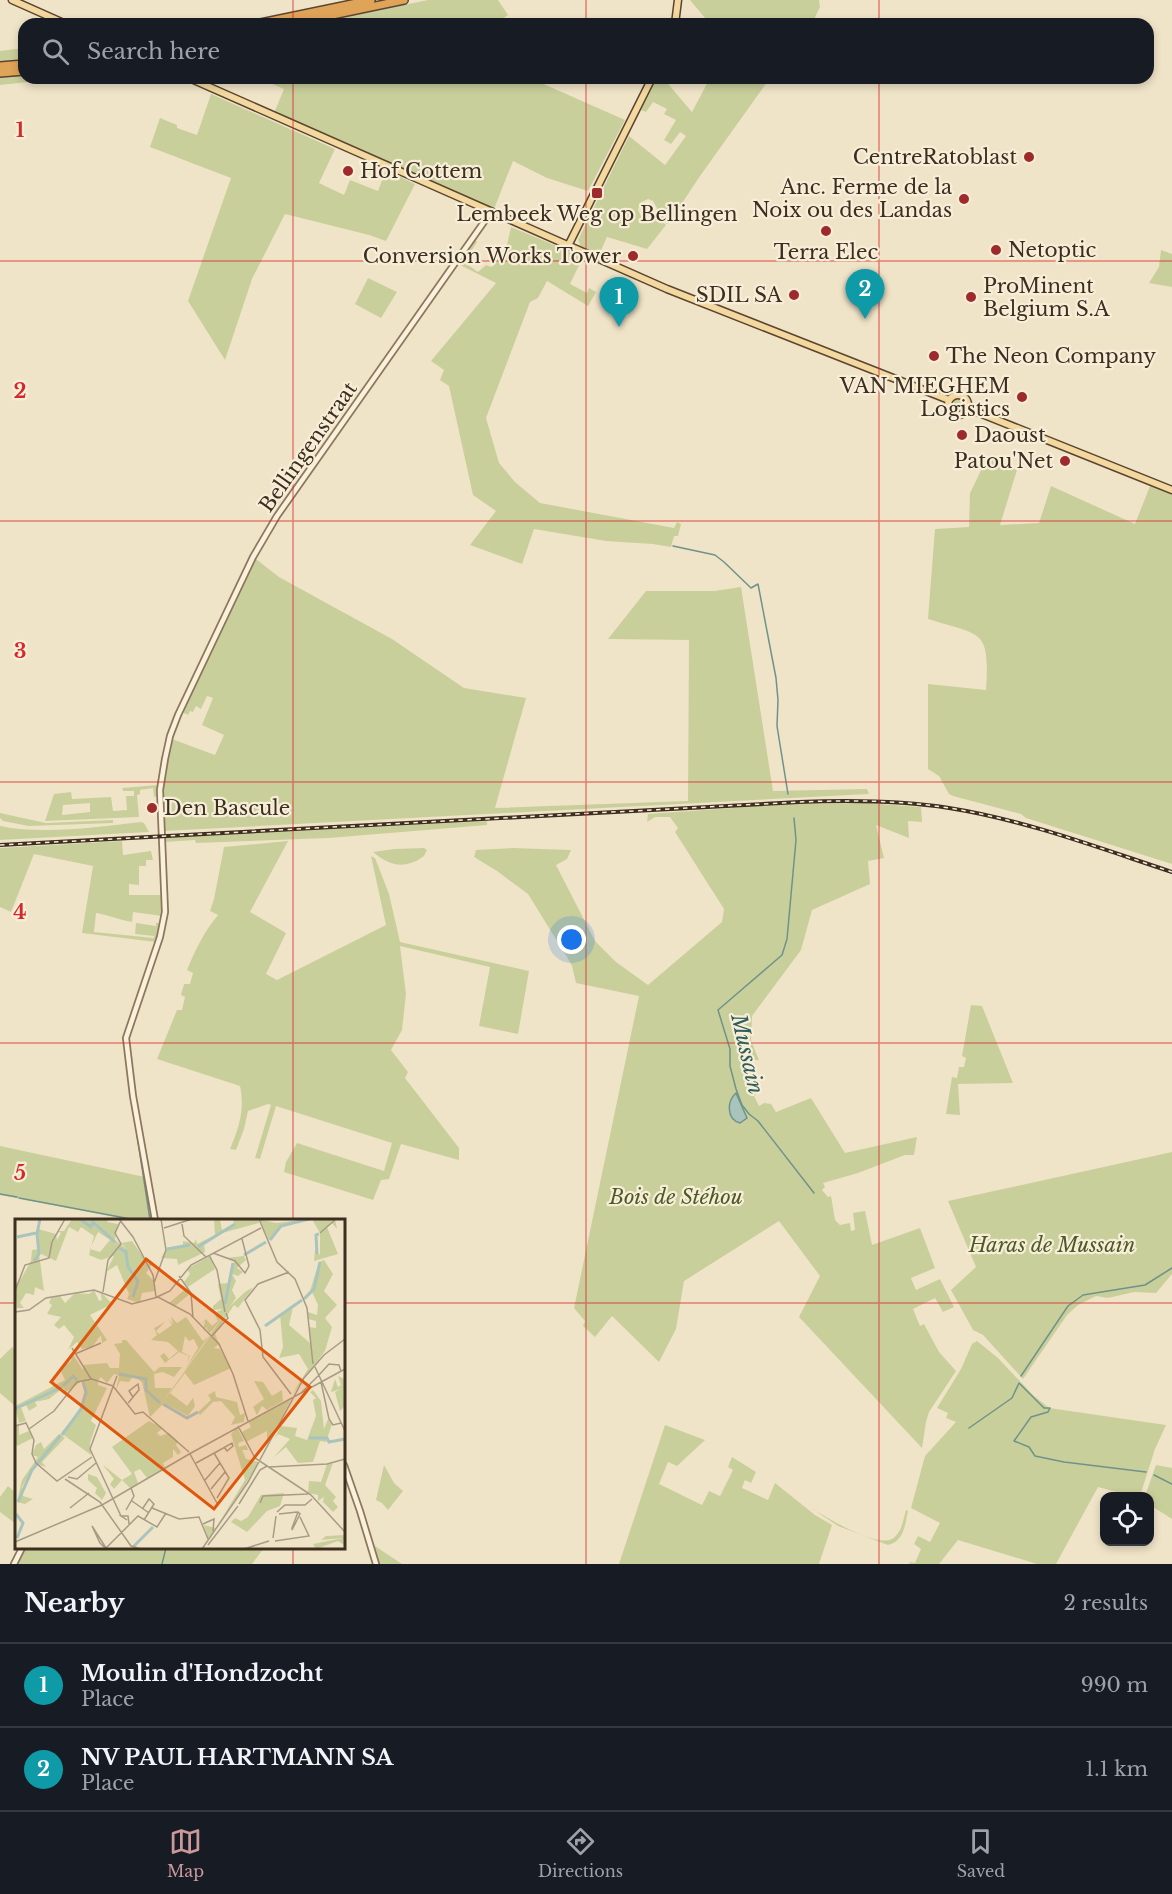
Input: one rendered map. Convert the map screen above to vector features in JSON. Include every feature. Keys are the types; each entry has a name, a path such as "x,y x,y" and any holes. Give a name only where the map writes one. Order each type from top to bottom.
{"highway":[{"path":"285,18 371,0"},
{"path":"318,18 404,0"},
{"path":"0,66 18,64"},
{"path":"0,73 18,72"}],"main road":[{"path":"12,0 52,18"},
{"path":"676,18 678,0"},
{"path":"203,84 634,274 949,400"},
{"path":"568,246 649,84"},
{"path":"954,395 961,395 967,400 967,408 960,415 953,414 948,407 949,400 954,395"},
{"path":"967,408 1172,490"}],"street":[{"name":"Bellingenstraat","path":"155,1219 133,1096 126,1038 160,937 165,912 161,781 170,736 253,557 276,516 491,212"},
{"path":"345,1468 376,1564"},
{"path":"14,1564 22,1549"}],"green space":[{"path":"428,0 498,0 508,15 504,18 340,18"},
{"path":"690,0 819,0 820,7 815,18 705,18"},
{"path":"18,49 18,60 0,62 0,51"},
{"path":"18,74 18,83 0,85 0,76"},
{"path":"272,84 544,84 625,120 588,191 547,178 513,161 494,209 274,113 284,89"},
{"path":"654,84 668,84 692,112 707,84 766,84 669,223 667,224 656,214 657,208 653,201 648,199 640,203 638,210 641,216 648,219 655,215 666,225 647,249 607,237 599,255 581,247 578,240 629,136 665,165 686,136 680,132 671,144 664,140 676,120 664,114 667,109 653,102 646,112 641,110"},
{"path":"211,94 335,149 319,183 344,195 350,180 378,191 386,170 415,184 386,241 285,214 252,279 225,360 188,301 231,178 150,147 160,118 177,125 177,128 197,135"},
{"path":"511,227 583,257 570,284 587,293 589,288 596,292 588,306 547,281 538,298 530,302 486,418 499,463 515,482 540,503 674,528 677,522 681,524 678,536 674,536 671,547 606,541 534,529 522,564 470,545 496,511 473,495 449,386 440,380 444,370 431,361 496,283 458,264 475,239 477,242 464,262 478,272 486,265 492,267 507,245"},
{"path":"1161,250 1172,254 1172,287 1149,283 1159,267"},
{"path":"368,278 397,292 381,318 355,304"},
{"path":"957,397 963,399 965,405 963,411 957,413 951,411 949,405 951,399"},
{"path":"987,458 1017,470 1000,525 1039,523 1051,486 1135,524 1150,486 1172,495 1172,864 1026,818 1021,814 953,796 949,794 939,776 928,769 928,684 986,690 986,655 984,645 979,638 971,633 928,619 935,529 969,527 970,493"},
{"path":"256,559 279,577 392,639 464,688 526,698 495,808 688,801 689,640 608,639 646,591 715,591 741,587 773,791 867,789 869,794 164,831 163,784 172,739 215,755 224,735 202,725 213,698 207,696 201,709 196,706 188,715 182,712"},
{"path":"158,785 158,796 154,797 153,788 140,790 140,794 137,795 139,817 45,821 54,794 71,792 72,799 111,797 113,811 127,810 126,796 134,796 134,791 123,791 122,788","holes":["90,803 90,812 62,815 63,805"]},
{"name":"Bois de Stéhou","path":"865,803 921,807 922,822 908,821 909,838 876,825 884,858 868,861 870,884 812,910 801,950 752,1016 751,1041 759,1060 746,1060 758,1092 754,1096 759,1106 764,1103 771,1104 776,1112 811,1098 845,1153 917,1137 914,1155 905,1155 858,1173 823,1183 825,1187 822,1190 828,1197 831,1196 835,1220 840,1225 850,1223 851,1231 855,1230 853,1213 865,1211 872,1245 920,1228 935,1268 911,1278 916,1290 940,1279 954,1307 943,1312 935,1298 913,1309 920,1326 924,1324 939,1352 956,1371 929,1412 922,1448 799,1317 820,1276 779,1221 684,1281 676,1329 659,1362 612,1316 595,1337 583,1326 585,1321 574,1308 639,996 576,983 572,966 528,894 474,857 476,850 513,848 571,850 567,859 556,865 595,941 616,962 648,985 722,922 724,909 675,832 678,828 670,817 655,817 647,822 648,814 790,804","holes":["736,1093 746,1118 731,1116 729,1105"]},
{"path":"0,813 46,823 113,820 113,823 29,826 3,821"},
{"path":"487,821 487,825 329,838 165,842 165,838"},
{"path":"141,822 149,832 0,840 0,826 52,830"},
{"path":"122,841 123,855 151,851 153,860 146,860 146,866 139,866 139,885 129,884 129,895 163,895 162,916 133,912 132,922 96,913 94,932 154,938 154,936 135,934 136,923 156,926 156,923 161,923 156,942 82,933 93,866 34,854 11,912 0,907 0,848"},
{"path":"288,841 250,912 286,933 266,974 277,980 386,925 371,856 375,858 389,894 400,942 529,971 518,1034 479,1026 490,967 400,946 406,994 402,1030 391,1050 408,1072 405,1078 459,1148 459,1160 401,1144 389,1179 381,1180 373,1200 284,1172 286,1162 297,1143 384,1171 392,1143 276,1106 260,1159 255,1158 271,1105 248,1111 236,1150 230,1149 240,1118 242,1103 240,1086 157,1059 177,1010 182,1010 185,997 181,995 184,984 190,984 193,973 187,970 200,941 218,915 210,911 224,847"},
{"path":"424,848 427,850 424,856 404,865 385,861 373,852 394,849"},
{"path":"971,1005 982,1006 1013,1083 958,1084 960,1115 946,1114 952,1077 957,1078 959,1067 964,1067 966,1058 962,1056"},
{"path":"0,1146 145,1177 152,1219 125,1219 0,1195"},
{"name":"Haras de Mussain","path":"1172,1152 1172,1274 1156,1293 1134,1292 1108,1298 1096,1296 1078,1305 1067,1315 1023,1379 983,1335 973,1330 951,1290 976,1267 948,1201"},
{"path":"977,1341 998,1358 1033,1395 1049,1408 1166,1425 1155,1449 1141,1492 1116,1492 1098,1487 1056,1564 1037,1564 958,1540 939,1564 909,1564 910,1562 915,1563 921,1549 914,1544 918,1536 930,1542 940,1523 911,1508 925,1456 956,1422 946,1418 948,1413 937,1408 961,1369 972,1344"},
{"path":"12,1347 15,1349 15,1406 0,1393 0,1359"},
{"path":"665,1425 705,1440 677,1466 668,1462 659,1484 702,1505 709,1491 720,1496 733,1470 728,1467 732,1457 756,1472 751,1483 745,1480 742,1488 768,1500 775,1483 815,1515 832,1525 819,1564 619,1564"},
{"path":"384,1465 394,1483 403,1491 388,1510 376,1500"},
{"path":"1156,1465 1172,1468 1172,1519 1154,1508 1154,1492 1146,1492"},
{"path":"8,1486 15,1492 15,1523 0,1512 0,1497"},
{"path":"811,1508 828,1518 859,1534 838,1526"},
{"path":"906,1510 908,1511 905,1527 897,1540 888,1545 867,1537 885,1541 892,1539 902,1526"},
{"path":"372,1544 402,1564 378,1564"},
{"path":"24,1549 263,1549 252,1564 17,1564"}],"water":[{"path":"736,1093 747,1118 740,1123 732,1118 729,1110 731,1100"}],"waterway":[{"path":"673,546 715,555 751,588 758,584 776,678 777,726 788,794"},
{"name":"Mussain","path":"794,818 796,840 787,939 782,955 718,1010 730,1049 730,1066 742,1105 758,1121 814,1193"},
{"path":"137,1135 150,1219"},
{"path":"0,1194 17,1197"},
{"path":"19,1198 131,1219"},
{"name":"Mussain","path":"1021,1376 1068,1306 1083,1295 1145,1285 1172,1268"},
{"name":"Mussain","path":"969,1428 1012,1398 1019,1383 1044,1408 1049,1408"},
{"path":"1050,1408 1048,1412 1031,1417 1014,1441 1029,1447 1035,1456 1064,1462 1146,1472"},
{"path":"1154,1475 1172,1484"},
{"path":"162,1564 166,1549"}],"railway":[{"path":"0,845 799,802 874,801 930,805 977,813 1062,836 1172,872"}],"place":[{"name":"CentreRatoblast","path":"1029,157"},
{"name":"Hof Cottem","path":"348,171"},
{"name":"Lembeek Weg op Bellingen","path":"597,193"},
{"name":"Anc. Ferme de la Noix ou des Landas","path":"964,199"},
{"name":"Terra Elec","path":"826,231"},
{"name":"Netoptic","path":"996,250"},
{"name":"Conversion Works Tower","path":"633,256"},
{"name":"SDIL SA","path":"794,295"},
{"name":"ProMinent Belgium S.A","path":"971,297"},
{"name":"NV PAUL HARTMANN SA","path":"865,319"},
{"name":"Moulin d'Hondzocht","path":"619,327"},
{"name":"The Neon Company","path":"934,356"},
{"name":"VAN MIEGHEM Logistics","path":"1022,397"},
{"name":"Daoust","path":"962,435"},
{"name":"Patou'Net","path":"1065,461"},
{"name":"Den Bascule","path":"152,808"}]}
